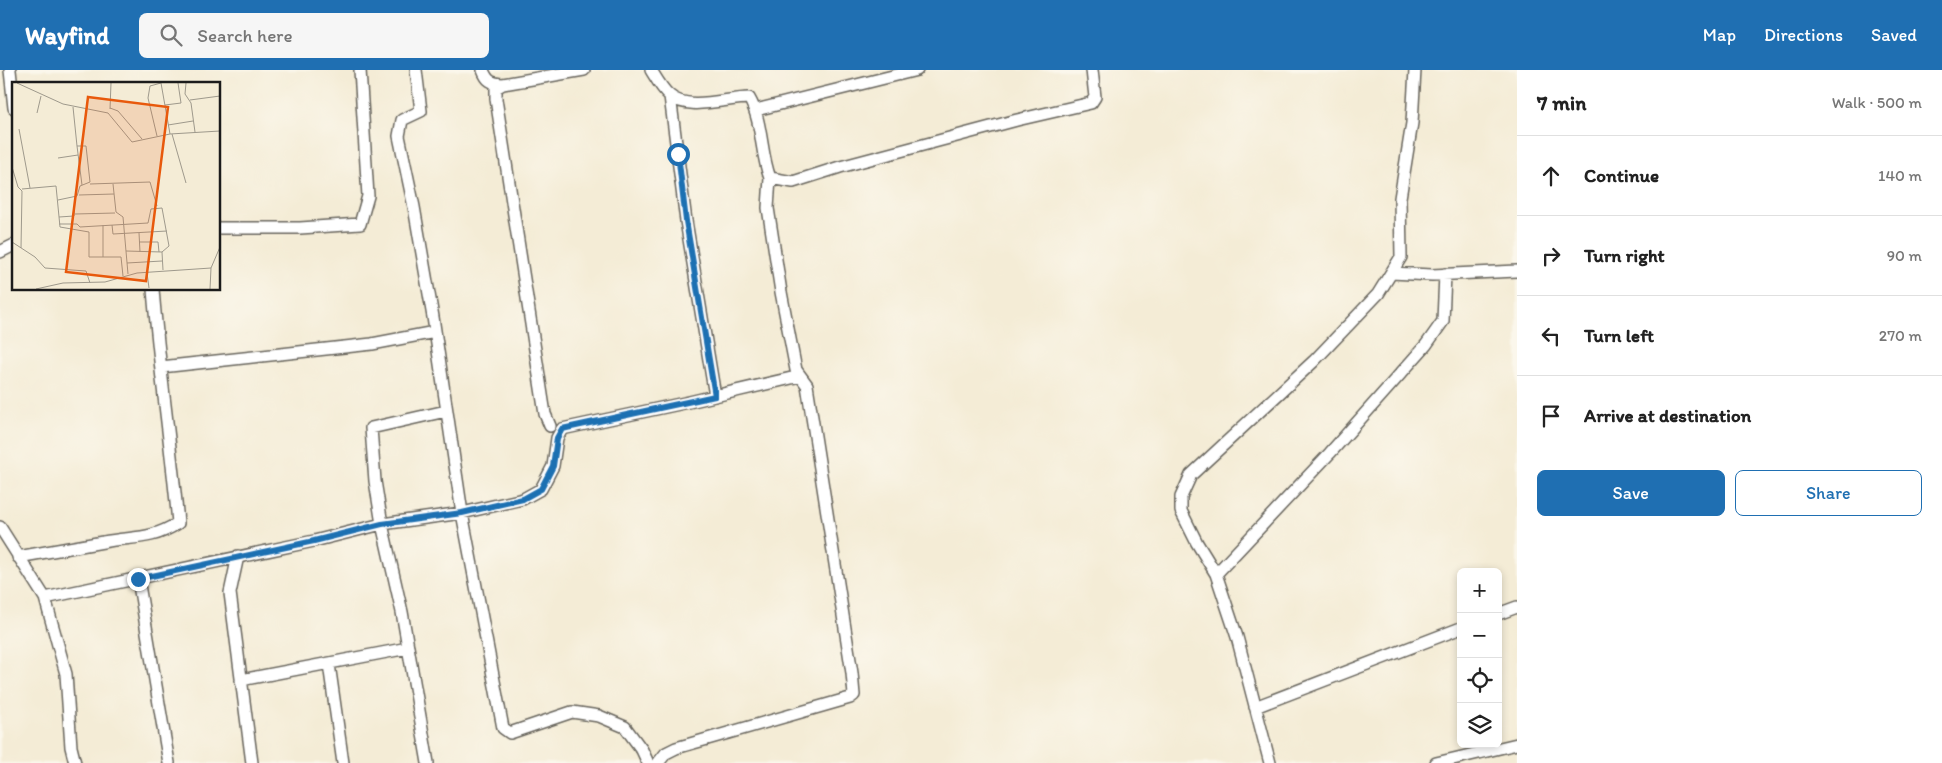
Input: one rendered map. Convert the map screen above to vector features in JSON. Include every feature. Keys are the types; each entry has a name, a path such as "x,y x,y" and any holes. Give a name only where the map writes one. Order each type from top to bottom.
{"street":[{"path":"10,70 12,89"},
{"path":"220,228 300,228 360,224 368,196 360,70"},
{"path":"416,70 421,111 402,120 399,136 414,207 435,332 462,513 503,728 510,734 572,712 599,716 625,727 642,750 648,763"},
{"path":"483,70 486,79 492,83 503,84 584,70"},
{"path":"651,70 670,96 683,103 749,98 756,110 761,144 770,178 768,208 781,292 796,370 807,385 854,695 850,698 786,718 676,748 666,753 658,763"},
{"path":"756,110 917,70"},
{"path":"770,178 793,182 840,167 1016,120 1084,106 1091,103 1095,97 1092,70"},
{"path":"1270,763 1237,637 1216,574 1197,543 1181,511 1181,497 1191,475 1314,361 1378,294 1401,257 1400,198 1412,122 1415,70"},
{"path":"503,84 496,88 496,99 542,397 545,414 550,426"},
{"path":"670,96 686,221 715,396"},
{"path":"0,252 12,246"},
{"path":"1391,273 1445,274 1517,271"},
{"path":"1216,574 1330,453 1426,345 1442,321 1445,274"},
{"path":"18,557 106,541 142,538 166,531 178,523 153,290"},
{"path":"161,367 372,344 435,332"},
{"path":"45,598 314,541 382,524 462,513 523,499 541,489 553,466 557,438 562,429 800,376"},
{"path":"428,763 402,612 382,524 375,481 371,428 446,411"},
{"path":"0,527 45,598 66,674 71,747 75,763"},
{"path":"238,556 230,593 252,763"},
{"path":"138,579 169,763"},
{"path":"1501,613 1517,607"},
{"path":"1255,707 1457,630"},
{"path":"242,680 408,648"},
{"path":"329,664 342,763"},
{"path":"1436,763 1517,744"}],"route":[{"path":"138,579 314,541 382,524 462,513 523,499 541,489 553,466 557,438 562,429 715,396 686,221 678,154"}]}
